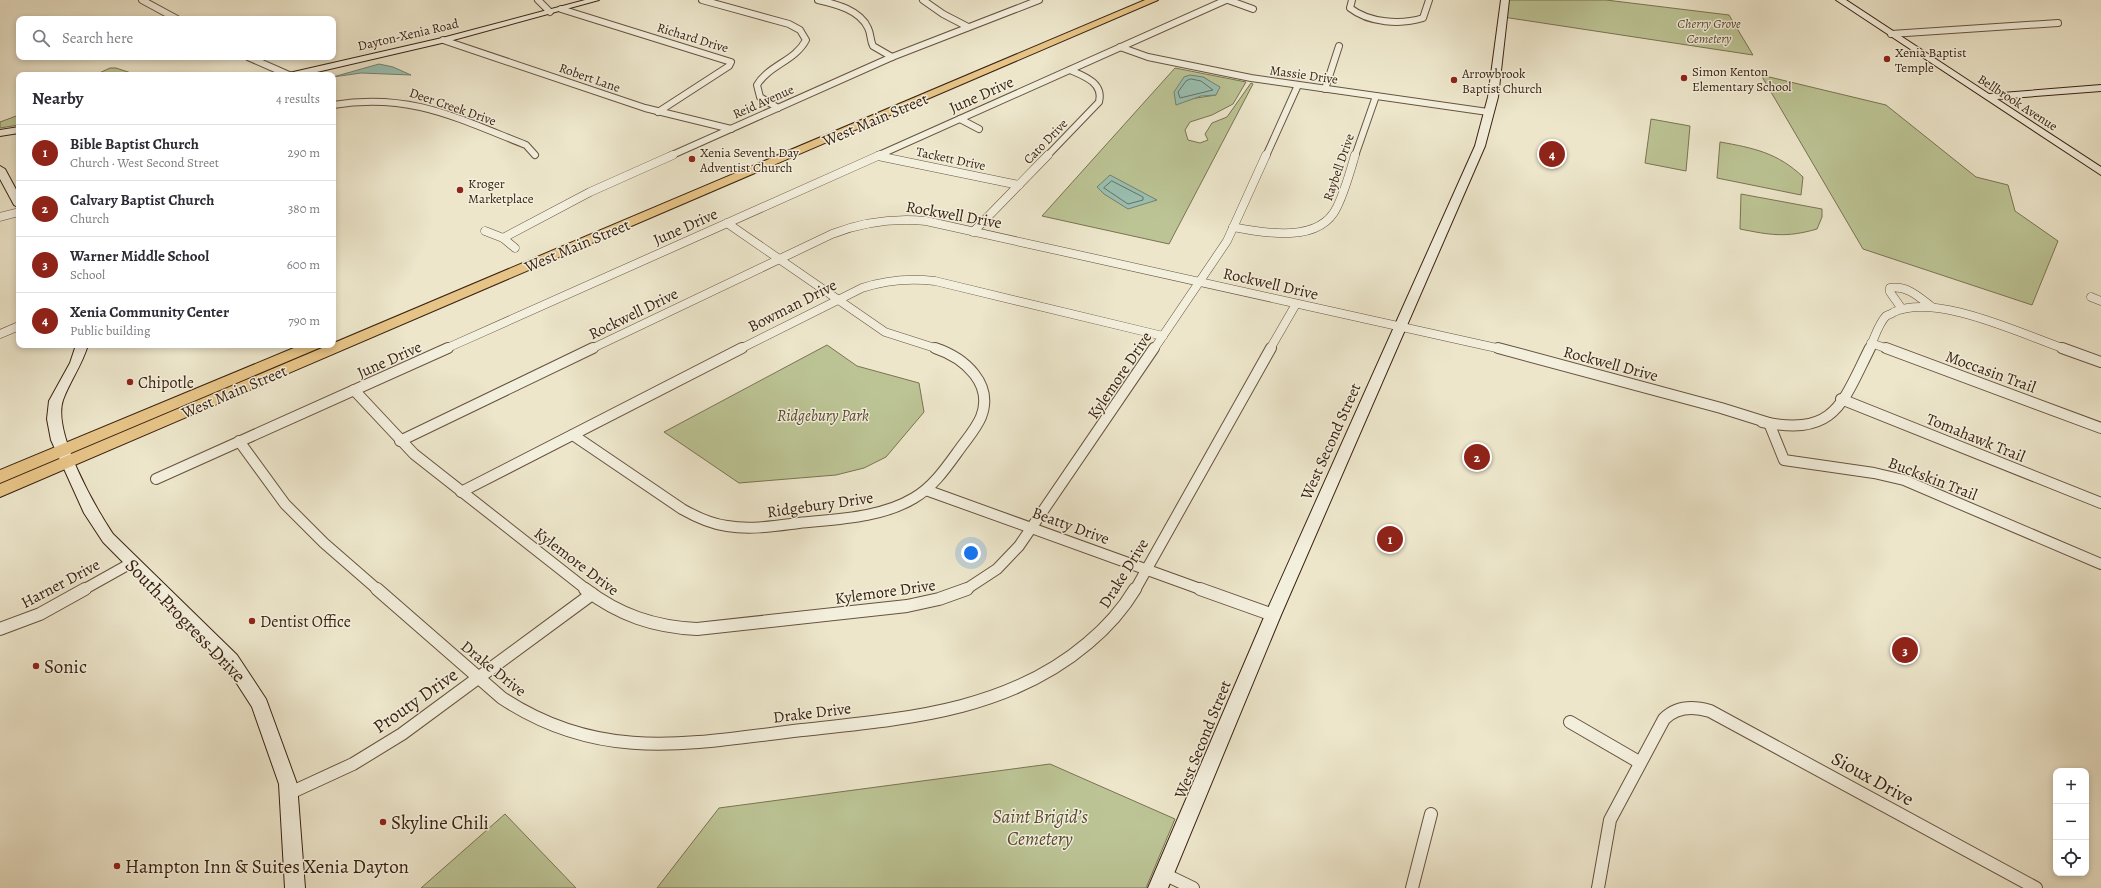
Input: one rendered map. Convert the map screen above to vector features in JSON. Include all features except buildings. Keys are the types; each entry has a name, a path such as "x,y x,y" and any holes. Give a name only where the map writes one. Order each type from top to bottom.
{"main road":[{"name":"Dayton-Xenia Road","path":"310,72 443,40 595,0"},
{"name":"West Main Street","path":"336,336 1135,0"},
{"name":"West Main Street","path":"336,343 1154,0"},
{"name":"West Second Street","path":"1161,881 1273,615 1480,146 1493,97 1505,0"},
{"name":"Bellbrook Avenue","path":"1840,0 2101,172"},
{"path":"1987,97 2101,88"},
{"path":"1,136 16,131"},
{"path":"0,169 16,199"},
{"name":"South Progress Drive","path":"81,348 76,363 60,391 54,409 55,430 91,513 99,526 110,541 231,660 243,676 266,719 285,771 290,793 295,888"},
{"name":"West Main Street","path":"0,491 66,456 307,348"},
{"name":"West Main Street","path":"0,477 66,456 324,348"}],"street":[{"path":"142,0 171,16"},
{"path":"538,0 550,12"},
{"path":"702,0 789,24 804,34 806,40 803,47 765,74 757,85 760,97 778,108"},
{"path":"818,0 839,6 859,17 868,27 873,46 892,57"},
{"path":"923,0 943,14 968,27"},
{"name":"Reid Avenue","path":"503,238 590,192 892,57 1039,0"},
{"path":"1227,0 1253,9"},
{"name":"June Drive","path":"156,479 1227,0"},
{"path":"1352,0 1350,8 1357,14 1372,18 1404,22 1423,18 1429,0"},
{"name":"Richard Drive","path":"561,9 706,52 731,62 729,66 660,113"},
{"path":"1892,34 2058,23"},
{"name":"Robert Lane","path":"443,40 660,113 726,126 731,129"},
{"path":"1325,89 1339,46"},
{"name":"Massie Drive","path":"1120,48 1148,57 1251,78 1488,112"},
{"path":"255,60 281,72"},
{"name":"Cato Drive","path":"972,232 1019,185 1101,98 1097,86 1088,78 1070,70"},
{"name":"Kylemore Drive","path":"354,390 400,441 414,454 592,594 636,619 660,626 686,629 729,626 914,605 952,595 982,580 1010,558 1033,528 1200,282 1227,241 1298,85"},
{"name":"Raybell Drive","path":"1233,227 1262,233 1289,233 1314,227 1331,216 1338,208 1376,96"},
{"name":"Deer Creek Drive","path":"336,104 363,100 385,100 420,105 526,145 535,155"},
{"path":"960,119 979,129"},
{"name":"Tackett Drive","path":"878,156 1019,185"},
{"path":"0,217 16,213"},
{"name":"Rockwell Drive","path":"400,441 840,230 878,221 919,220 1200,282 1445,338 1481,351 1721,414 1768,423 1804,425 1816,423 1829,416 1841,399"},
{"name":"Ridgebury Drive","path":"573,435 690,514 707,522 726,526 756,528 860,516 890,508 913,498 926,490 979,424 984,409 985,400 980,383 968,366 954,356 936,349 903,340 885,332 727,223"},
{"path":"485,232 503,238 515,248"},
{"name":"Bowman Drive","path":"461,492 837,299 860,288 880,282 901,279 923,280 1163,336"},
{"path":"1902,309 1890,292 1890,288 1898,287 1906,290 1934,308"},
{"path":"2091,297 2101,301"},
{"name":"Drake Drive","path":"239,441 285,504 324,543 509,703 546,723 591,737 648,745 677,744 929,714 986,700 1026,684 1076,653 1106,627 1131,596 1147,569 1296,304"},
{"path":"1841,399 1886,316 1902,309 1934,308 1959,312 2101,362"},
{"path":"0,334 16,327"},
{"name":"Moccasin Trail","path":"1872,343 2101,428"},
{"name":"Tomahawk Trail","path":"1841,399 2101,503"},
{"name":"Buckskin Trail","path":"1768,423 1784,460 1807,465 1876,473 1904,480 2101,564"},
{"name":"Beatty Drive","path":"926,490 1273,615"},
{"name":"Harner Drive","path":"0,628 40,614 133,562"},
{"name":"Prouty Drive","path":"290,793 339,771 375,752 479,678 592,594"},
{"name":"Sioux Drive","path":"1639,762 1667,715 1677,709 1690,708 1710,711 2034,888"},
{"path":"1570,722 1639,762 1610,820 1598,888"},
{"path":"1412,888 1431,814"},
{"path":"1161,881 1193,888"}],"green space":[{"name":"Cherry Grove Cemetery","path":"1505,0 1606,0 1729,15 1753,55 1503,17"},
{"path":"110,68 116,68 128,72 101,72"},
{"path":"1175,68 1246,82 1233,104 1212,115 1190,122 1185,130 1188,140 1200,143 1208,140 1205,134 1212,123 1227,117 1251,83 1253,84 1169,244 1042,216","holes":["1203,77 1209,81 1216,95 1190,99"]},
{"path":"1761,75 1886,105 1976,177 2008,185 2015,211 2058,241 2032,305 1863,249"},
{"path":"16,116 16,125 0,128 0,122"},
{"path":"1651,119 1690,126 1686,171 1645,163"},
{"path":"1720,142 1755,149 1784,162 1803,177 1801,195 1717,178"},
{"path":"1741,194 1822,209 1822,217 1817,229 1796,234 1778,235 1740,229"},
{"name":"Ridgebury Park","path":"827,345 857,366 919,383 924,412 886,457 864,468 836,475 739,483 664,432"},
{"name":"Saint Brigid’s Cemetery","path":"1050,764 1175,819 1146,888 657,888 719,808"},
{"path":"505,814 576,888 421,888"}],"water":[{"path":"379,64 393,67 411,75 361,73 336,76"},
{"path":"1190,75 1203,77 1220,87 1216,95 1201,96 1176,105 1174,92 1184,77"},
{"path":"1110,175 1157,200 1128,209 1104,194 1097,187"}],"place":[{"name":"Xenia Baptist Temple","path":"1887,59"},
{"name":"Simon Kenton Elementary School","path":"1684,78"},
{"name":"Arrowbrook Baptist Church","path":"1454,80"},
{"name":"Xenia Community Center","path":"1552,154"},
{"name":"Xenia Seventh Day Adventist Church","path":"692,159"},
{"name":"Kroger Marketplace","path":"460,190"},
{"name":"Chipotle","path":"130,382"},
{"name":"Calvary Baptist Church","path":"1477,457"},
{"name":"Bible Baptist Church","path":"1390,539"},
{"name":"Dentist Office","path":"252,621"},
{"name":"Warner Middle School","path":"1905,650"},
{"name":"Sonic","path":"36,666"},
{"name":"Skyline Chili","path":"383,822"},
{"name":"Hampton Inn & Suites Xenia Dayton","path":"117,866"}]}
